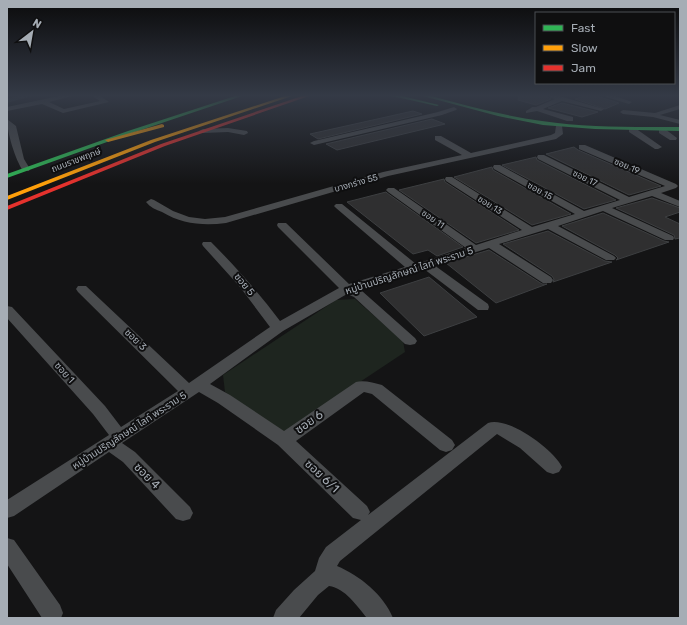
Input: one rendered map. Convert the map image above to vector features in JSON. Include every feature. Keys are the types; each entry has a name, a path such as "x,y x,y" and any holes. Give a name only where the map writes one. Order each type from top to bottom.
{"main road":[{"path":"7,176 152,125"},
{"path":"108,140 166,125"},
{"name":"ถนนราชพฤกษ์","path":"7,183 117,142 168,125"},
{"name":"ถนนราชพฤกษ์","path":"7,198 153,141 199,125"},
{"path":"163,145 206,125"},
{"path":"7,208 163,145 220,125"},
{"path":"534,125 559,128 672,131"},
{"path":"576,125 601,129"},
{"path":"587,125 616,127"},
{"path":"593,125 672,131"}],"street":[{"path":"11,125 20,159 26,169"},
{"path":"314,143 391,125"},
{"name":"บางกร่าง 55","path":"152,202 170,214 184,220 212,222 226,220 386,174 553,138 559,134 559,128"},
{"path":"203,131 228,130 244,133"},
{"path":"632,130 658,147"},
{"path":"438,138 469,155"},
{"name":"ซอย 19","path":"582,147 673,186"},
{"name":"ซอย 17","path":"541,157 628,200"},
{"path":"375,166 386,174"},
{"name":"ซอย 15","path":"497,168 583,214"},
{"name":"ซอย 13","path":"449,179 531,231"},
{"name":"หมู่บ้านปริญลักษณ์ ไลท์ พระราม 5","path":"7,510 193,388 278,328 346,289 673,186"},
{"name":"ซอย 11","path":"391,190 475,249"},
{"path":"651,192 680,204"},
{"path":"339,206 419,266 482,307"},
{"path":"603,208 669,238"},
{"path":"282,224 346,289 358,294 410,341"},
{"path":"549,225 610,258"},
{"name":"ซอย 5","path":"207,244 232,269 278,328"},
{"path":"491,244 547,280"},
{"name":"ซอย 3","path":"82,289 178,380 193,388"},
{"name":"ซอย 1","path":"7,310 99,410 114,440"},
{"name":"ซอย 6","path":"193,388 224,399 284,440 361,386 373,387 446,445"},
{"path":"324,577 326,565 333,554 494,427 501,429 533,447 553,467"},
{"name":"ซอย 4","path":"114,440 129,458 183,513"},
{"name":"ซอย 6/1","path":"284,440 360,512"},
{"path":"7,547 52,612"},
{"path":"284,618 319,580 324,577 337,577 346,581 354,587 382,618"}],"shaded area":[{"path":"355,299 403,341 405,352 283,433 225,392 223,375 336,300"}],"building":[{"path":"350,125 376,125 318,139 310,134"},
{"path":"406,125 440,125 337,150 326,144"},
{"path":"574,147 661,186 629,195 546,154"},
{"path":"536,157 537,160 616,200 584,209 502,165"},
{"path":"492,167 493,170 571,214 532,225 454,177"},
{"path":"444,179 445,182 519,230 476,243 399,190"},
{"path":"386,192 463,247 437,256 428,250 413,254 347,202"},
{"path":"652,198 680,208 680,212 665,217 680,224 680,238 675,239 674,235 616,208"},
{"path":"603,213 669,242 616,260 618,258 615,255 562,226"},
{"path":"548,231 605,261 612,262 553,282 554,279 552,276 503,244"},
{"path":"489,250 542,284 547,284 496,303 446,263"},
{"path":"429,277 477,317 424,336 380,293"}],"traffic: fast":[{"path":"7,176 151,125"},
{"path":"563,125 680,129"}],"traffic: slow":[{"path":"7,198 153,141 201,125"},
{"path":"108,140 162,126"}],"traffic: jam":[{"path":"7,208 163,145 221,125"}]}
